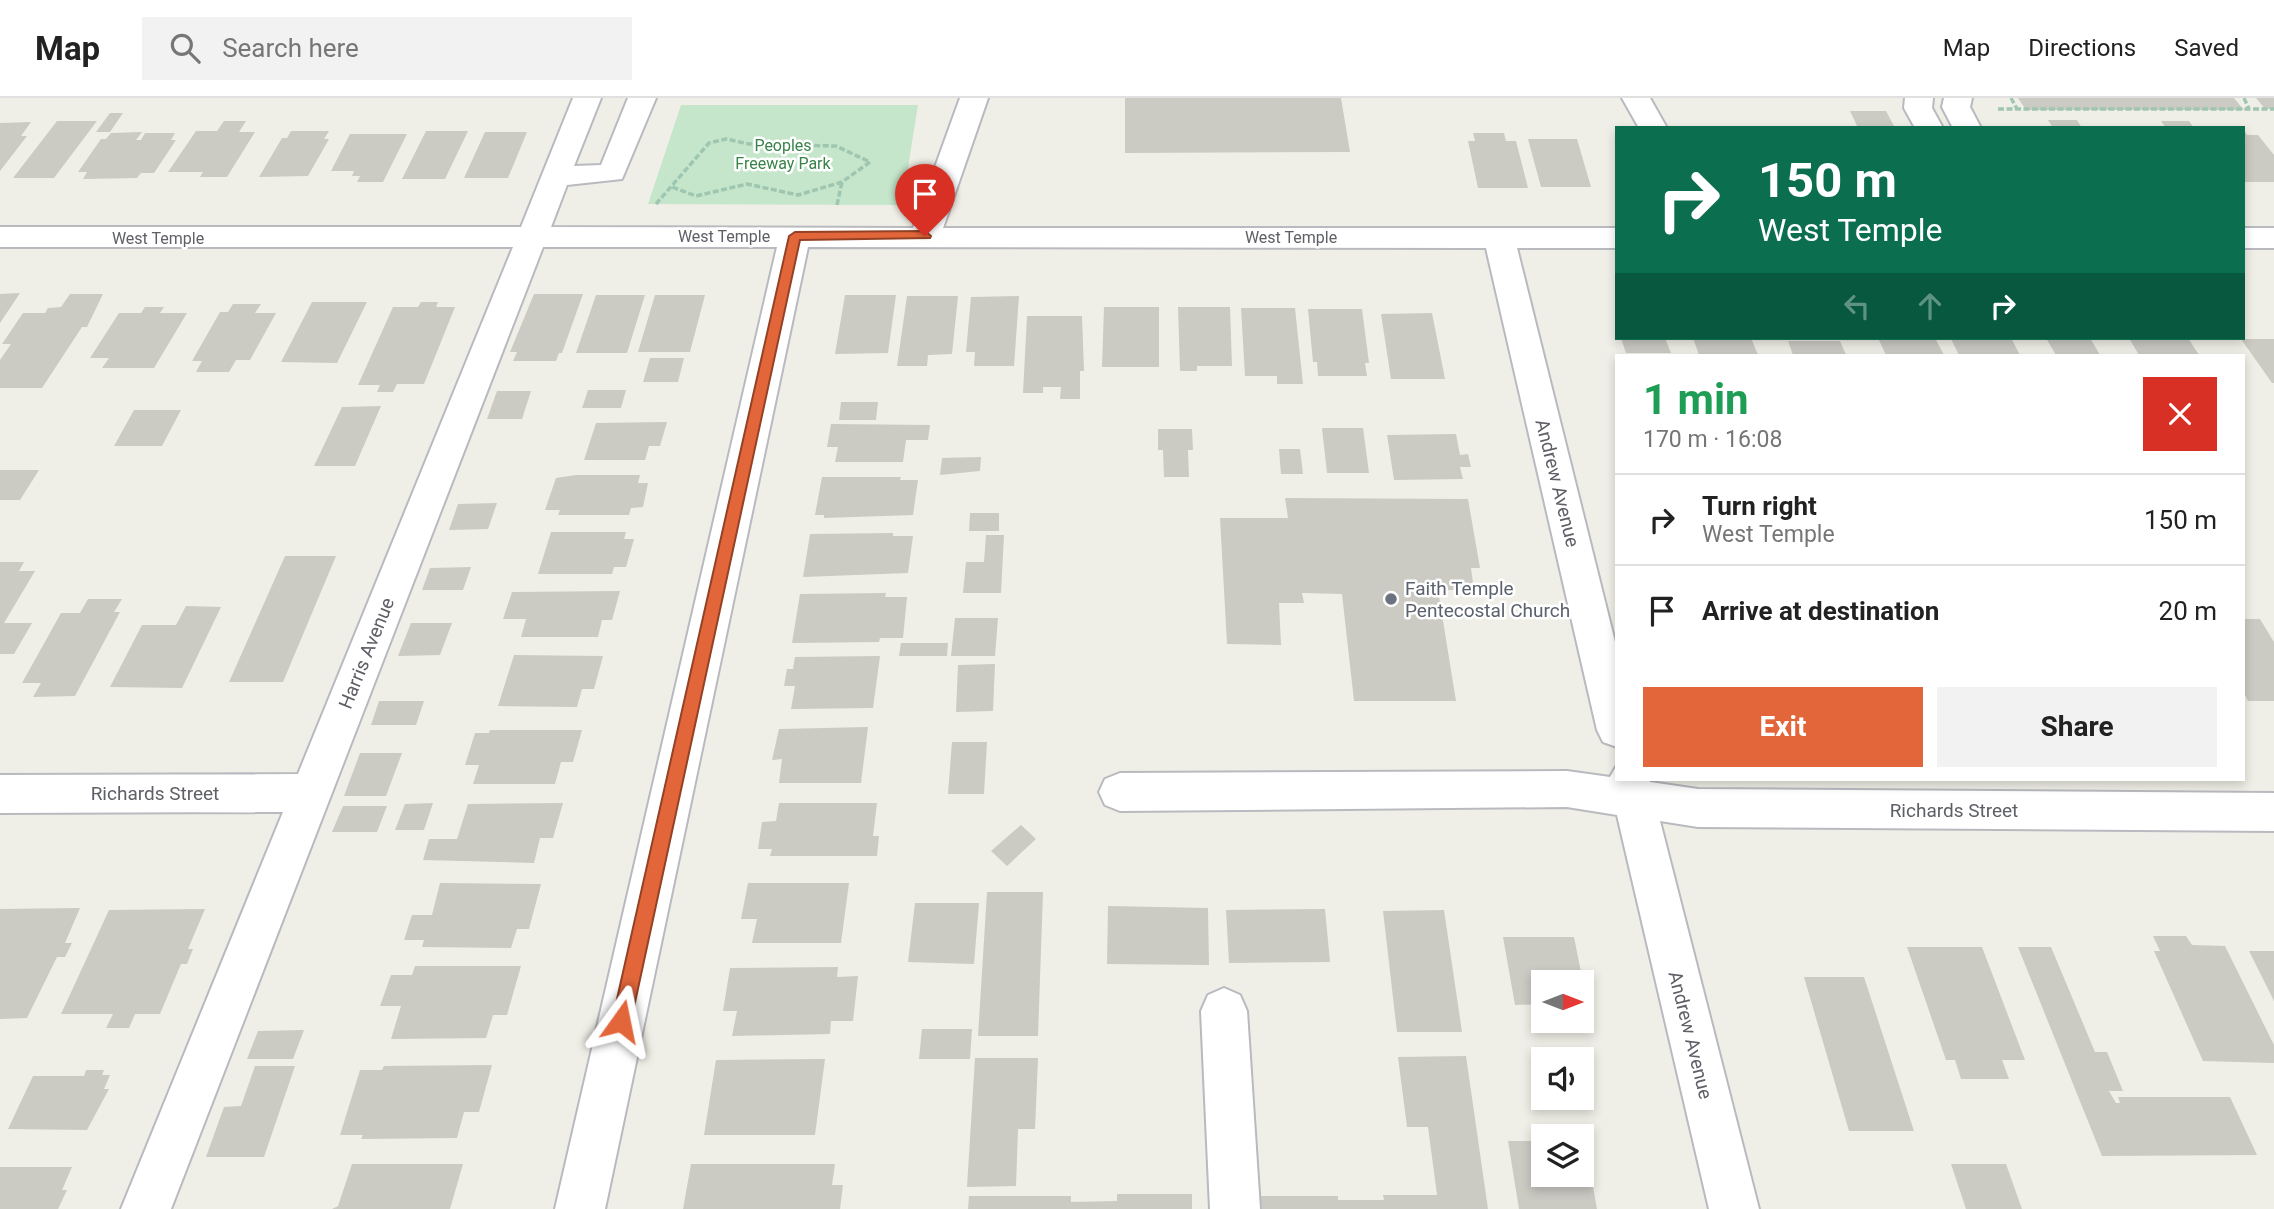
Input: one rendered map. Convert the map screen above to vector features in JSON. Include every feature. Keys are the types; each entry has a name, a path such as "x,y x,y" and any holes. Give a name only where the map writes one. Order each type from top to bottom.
{"street":[{"name":"Harris Avenue","path":"146,1209 587,98"},
{"path":"555,177 612,173 642,98"},
{"path":"925,236 974,98"},
{"path":"1636,98 1652,126"},
{"path":"1919,98 1918,108 1928,126"},
{"path":"1958,98 1956,107 1965,126"},
{"path":"580,1209 795,236"},
{"name":"West Temple","path":"0,237 1615,238"},
{"name":"Andrew Avenue","path":"1499,237 1615,722"},
{"path":"2245,238 2274,238"},
{"name":"Andrew Avenue","path":"1632,789 1734,1209"},
{"name":"Richards Street","path":"1119,792 1632,789 1698,808 2274,812"},
{"name":"Richards Street","path":"0,794 311,793"},
{"path":"1224,1011 1235,1209"}],"path":[{"path":"2011,98 2017,108"},
{"path":"2244,98 2249,108"},
{"path":"1990,108 2274,108"},
{"path":"653,207 709,144 726,139 749,144 811,143 836,146 870,162 842,182 798,195 747,184 696,196 672,187"},
{"path":"836,207 842,182"}],"green space":[{"name":"Peoples Freeway Park","path":"681,105 918,105 902,205 648,204"}],"building":[{"path":"1125,98 1341,98 1350,152 1125,153"},
{"path":"2018,98 2234,98 2244,110 2026,110"},
{"path":"2256,98 2274,98 2274,109 2265,109"},
{"path":"1850,111 1886,111 1894,126 1857,126"},
{"path":"110,113 123,113 110,132 96,132"},
{"path":"2048,120 2077,120 2081,126 2052,126"},
{"path":"57,121 97,121 54,178 13,178"},
{"path":"224,121 246,121 239,132 255,132 227,177 200,177 203,172 168,172 196,131 217,131"},
{"path":"2161,121 2189,121 2193,126 2165,126"},
{"path":"31,122 21,136 27,136 0,171 0,123"},
{"path":"291,131 329,131 324,139 329,139 308,176 259,177 282,138 287,138"},
{"path":"426,131 468,131 445,179 402,179"},
{"path":"142,132 136,140 141,140 145,133 175,133 171,140 176,140 154,173 141,173 137,178 83,179 87,172 78,172 101,139 106,139 111,133"},
{"path":"485,132 527,132 508,178 464,178"},
{"path":"2245,132 2247,135 2258,135 2274,155 2274,182 2245,182"},
{"path":"1473,133 1504,133 1506,141 1516,141 1528,188 1478,188 1468,141 1475,141"},
{"path":"350,134 407,134 383,182 357,182 360,176 352,176 354,171 331,171"},
{"path":"1528,139 1577,139 1591,187 1541,187"},
{"path":"20,293 0,323 0,294"},
{"path":"70,294 103,294 87,327 82,327 42,388 0,388 0,360 11,344 2,344 23,313 45,313 48,308 61,307"},
{"path":"534,294 583,294 562,353 559,353 556,361 513,361 517,352 510,352"},
{"path":"596,295 645,295 627,353 576,353"},
{"path":"655,295 705,295 690,352 638,352"},
{"path":"845,295 896,295 888,353 835,354"},
{"path":"907,296 958,296 952,354 928,355 927,366 897,366"},
{"path":"1019,296 1014,366 974,366 975,352 966,352 971,297"},
{"path":"312,302 367,302 337,363 281,362"},
{"path":"421,302 438,302 436,307 455,307 424,384 397,384 393,392 377,392 380,385 358,385 393,307 418,307"},
{"path":"233,304 261,304 255,313 276,313 250,360 236,360 229,372 196,372 202,361 192,361 220,312 228,312"},
{"path":"145,307 164,307 160,313 187,313 154,368 102,368 109,358 90,358 119,313 141,313"},
{"path":"1104,307 1159,307 1159,367 1102,367"},
{"path":"1178,307 1230,307 1232,366 1197,366 1197,371 1180,371"},
{"path":"1241,308 1295,308 1303,384 1277,384 1277,376 1245,376"},
{"path":"1308,309 1362,309 1369,363 1365,363 1367,376 1318,376 1317,362 1313,362"},
{"path":"1432,313 1445,379 1391,379 1381,314"},
{"path":"1027,316 1082,316 1084,371 1080,371 1080,399 1060,399 1061,387 1043,387 1043,393 1023,393"},
{"path":"2274,339 2272,383 2242,340"},
{"path":"1622,340 1666,340 1671,353 1626,353"},
{"path":"1694,340 1752,340 1758,354 1699,354"},
{"path":"1879,340 1936,340 1943,354 1886,354"},
{"path":"1952,340 2012,340 2019,354 1958,354"},
{"path":"2047,340 2091,340 2099,354 2055,354"},
{"path":"2130,340 2189,340 2198,354 2138,354"},
{"path":"1788,341 1840,341 1846,354 1793,354"},
{"path":"650,358 684,358 678,382 643,382"},
{"path":"588,390 626,390 621,408 582,408"},
{"path":"497,391 531,391 522,419 487,419"},
{"path":"841,402 878,402 876,420 839,420"},
{"path":"381,406 355,466 314,466 342,407"},
{"path":"134,410 181,410 162,446 114,446"},
{"path":"667,422 660,446 649,446 645,460 584,460 596,423"},
{"path":"831,424 930,425 928,440 906,440 903,462 835,462 838,447 827,447"},
{"path":"1322,428 1363,428 1369,473 1327,473"},
{"path":"1158,429 1192,429 1193,450 1188,450 1189,477 1164,477 1163,450 1158,450"},
{"path":"1456,434 1460,455 1468,454 1471,467 1460,467 1463,479 1394,480 1387,435"},
{"path":"1279,449 1300,449 1303,474 1281,474"},
{"path":"981,457 980,471 940,475 942,458"},
{"path":"0,470 39,470 20,500 0,500"},
{"path":"576,475 640,475 638,483 648,483 643,507 631,508 629,515 558,515 560,510 545,510 556,478"},
{"path":"822,477 901,477 900,480 918,480 913,515 824,518 824,515 815,515"},
{"name":"Faith Temple Pentecostal Church","path":"1285,498 1468,499 1480,568 1471,568 1474,590 1438,590 1456,701 1354,701 1342,594 1302,593 1304,603 1279,603 1281,645 1227,644 1220,518 1288,518"},
{"path":"497,503 488,529 449,530 458,504"},
{"path":"970,513 999,513 999,531 969,531"},
{"path":"551,532 626,532 624,539 634,539 626,567 614,567 612,574 538,574"},
{"path":"893,533 893,536 913,536 908,573 803,577 810,534"},
{"path":"986,535 1004,535 1001,593 963,593 966,562 984,562"},
{"path":"285,556 336,556 283,682 229,682"},
{"path":"0,562 24,562 19,571 35,571 4,623 32,623 14,654 0,654"},
{"path":"471,567 463,590 422,590 430,568"},
{"path":"620,591 612,620 602,620 598,637 521,637 526,619 503,619 512,592"},
{"path":"886,593 885,597 907,597 903,638 880,638 879,642 792,643 800,594"},
{"path":"88,599 122,599 114,612 120,612 75,696 33,697 41,683 22,683 61,613 80,613"},
{"path":"186,606 221,607 182,688 110,687 142,625 176,625"},
{"path":"955,618 998,618 995,656 951,656"},
{"path":"2245,619 2260,619 2274,642 2274,701 2248,701 2245,695"},
{"path":"411,623 452,623 440,655 398,656"},
{"path":"901,643 948,643 947,656 899,656"},
{"path":"514,655 603,656 594,689 582,689 577,707 498,706"},
{"path":"880,656 873,708 791,709 795,686 784,686 787,669 793,669 795,657"},
{"path":"995,664 993,711 956,712 958,665"},
{"path":"379,701 424,701 416,725 371,725"},
{"path":"868,727 861,783 779,783 782,759 772,760 779,729"},
{"path":"490,730 582,730 573,762 561,762 555,784 473,784 479,765 465,765 475,733 489,733"},
{"path":"952,742 987,742 984,794 948,794"},
{"path":"360,753 402,753 386,796 344,796"},
{"path":"433,803 424,830 395,830 405,804"},
{"path":"563,803 553,838 540,838 534,863 423,860 429,839 457,839 468,804"},
{"path":"779,803 877,803 873,836 879,836 877,856 770,856 772,849 758,849 762,822 776,821"},
{"path":"343,806 387,806 377,832 332,832"},
{"path":"1021,825 1036,839 1007,866 991,851"},
{"path":"440,883 541,884 529,929 517,929 511,948 422,947 424,940 404,940 412,915 432,915"},
{"path":"748,883 849,883 841,943 752,943 757,919 741,919"},
{"path":"987,892 1043,892 1038,1036 978,1036"},
{"path":"915,903 979,903 974,964 908,962"},
{"path":"1108,906 1208,908 1209,965 1107,964"},
{"path":"80,908 65,943 72,943 65,957 57,957 27,1018 0,1019 0,909"},
{"path":"205,909 188,949 193,949 187,964 181,964 160,1014 135,1014 129,1028 106,1028 113,1014 61,1014 109,910"},
{"path":"1325,909 1330,962 1229,963 1226,910"},
{"path":"1444,910 1462,1032 1397,1032 1383,911"},
{"path":"2153,936 2186,936 2192,945 2225,946 2274,1045 2274,1063 2203,1061 2154,951 2160,951"},
{"path":"1503,937 1574,937 1581,970 1531,970 1531,1004 1515,1005"},
{"path":"1907,947 1982,947 2025,1060 2002,1060 2009,1079 1961,1079 1955,1060 1946,1060"},
{"path":"2018,947 2051,947 2095,1052 2107,1052 2123,1091 2109,1091 2116,1103 2120,1103 2118,1097 2230,1097 2257,1155 2102,1156"},
{"path":"2249,951 2274,951 2274,1001"},
{"path":"415,966 521,966 507,1015 493,1015 486,1038 391,1039 401,1006 380,1006 391,975 412,975"},
{"path":"838,967 837,977 858,976 853,1021 831,1021 830,1034 732,1036 737,1011 723,1011 730,968"},
{"path":"1804,977 1864,977 1914,1131 1849,1131"},
{"path":"922,1029 972,1029 970,1059 919,1059"},
{"path":"304,1030 293,1059 247,1059 258,1031"},
{"path":"1466,1056 1488,1209 1261,1209 1260,1196 1338,1196 1338,1200 1384,1200 1383,1195 1437,1195 1428,1127 1407,1127 1398,1057"},
{"path":"975,1058 1038,1058 1035,1129 1018,1129 1016,1186 967,1187"},
{"path":"825,1059 815,1135 704,1135 716,1060"},
{"path":"492,1065 479,1112 464,1112 457,1138 361,1139 363,1135 340,1135 360,1070 382,1070 384,1066"},
{"path":"255,1066 295,1066 264,1157 206,1157 224,1107 241,1106"},
{"path":"86,1070 104,1070 102,1075 110,1075 104,1089 109,1089 87,1130 8,1129 33,1076 84,1076"},
{"path":"1508,1141 1531,1141 1531,1187 1593,1187 1597,1209 1519,1209"},
{"path":"352,1164 463,1164 450,1209 332,1209 338,1206"},
{"path":"691,1164 835,1164 832,1185 843,1185 840,1209 683,1209"},
{"path":"1951,1164 2006,1164 2022,1209 1966,1209"},
{"path":"0,1167 72,1167 62,1190 67,1190 58,1209 0,1209"},
{"path":"1117,1194 1192,1194 1192,1209 968,1209 969,1196 1071,1196 1071,1202 1117,1201"}],"place":[{"name":"Faith Temple Pentecostal Church","path":"1391,599"}],"route":[{"path":"621,1021 795,236 925,236"}]}
